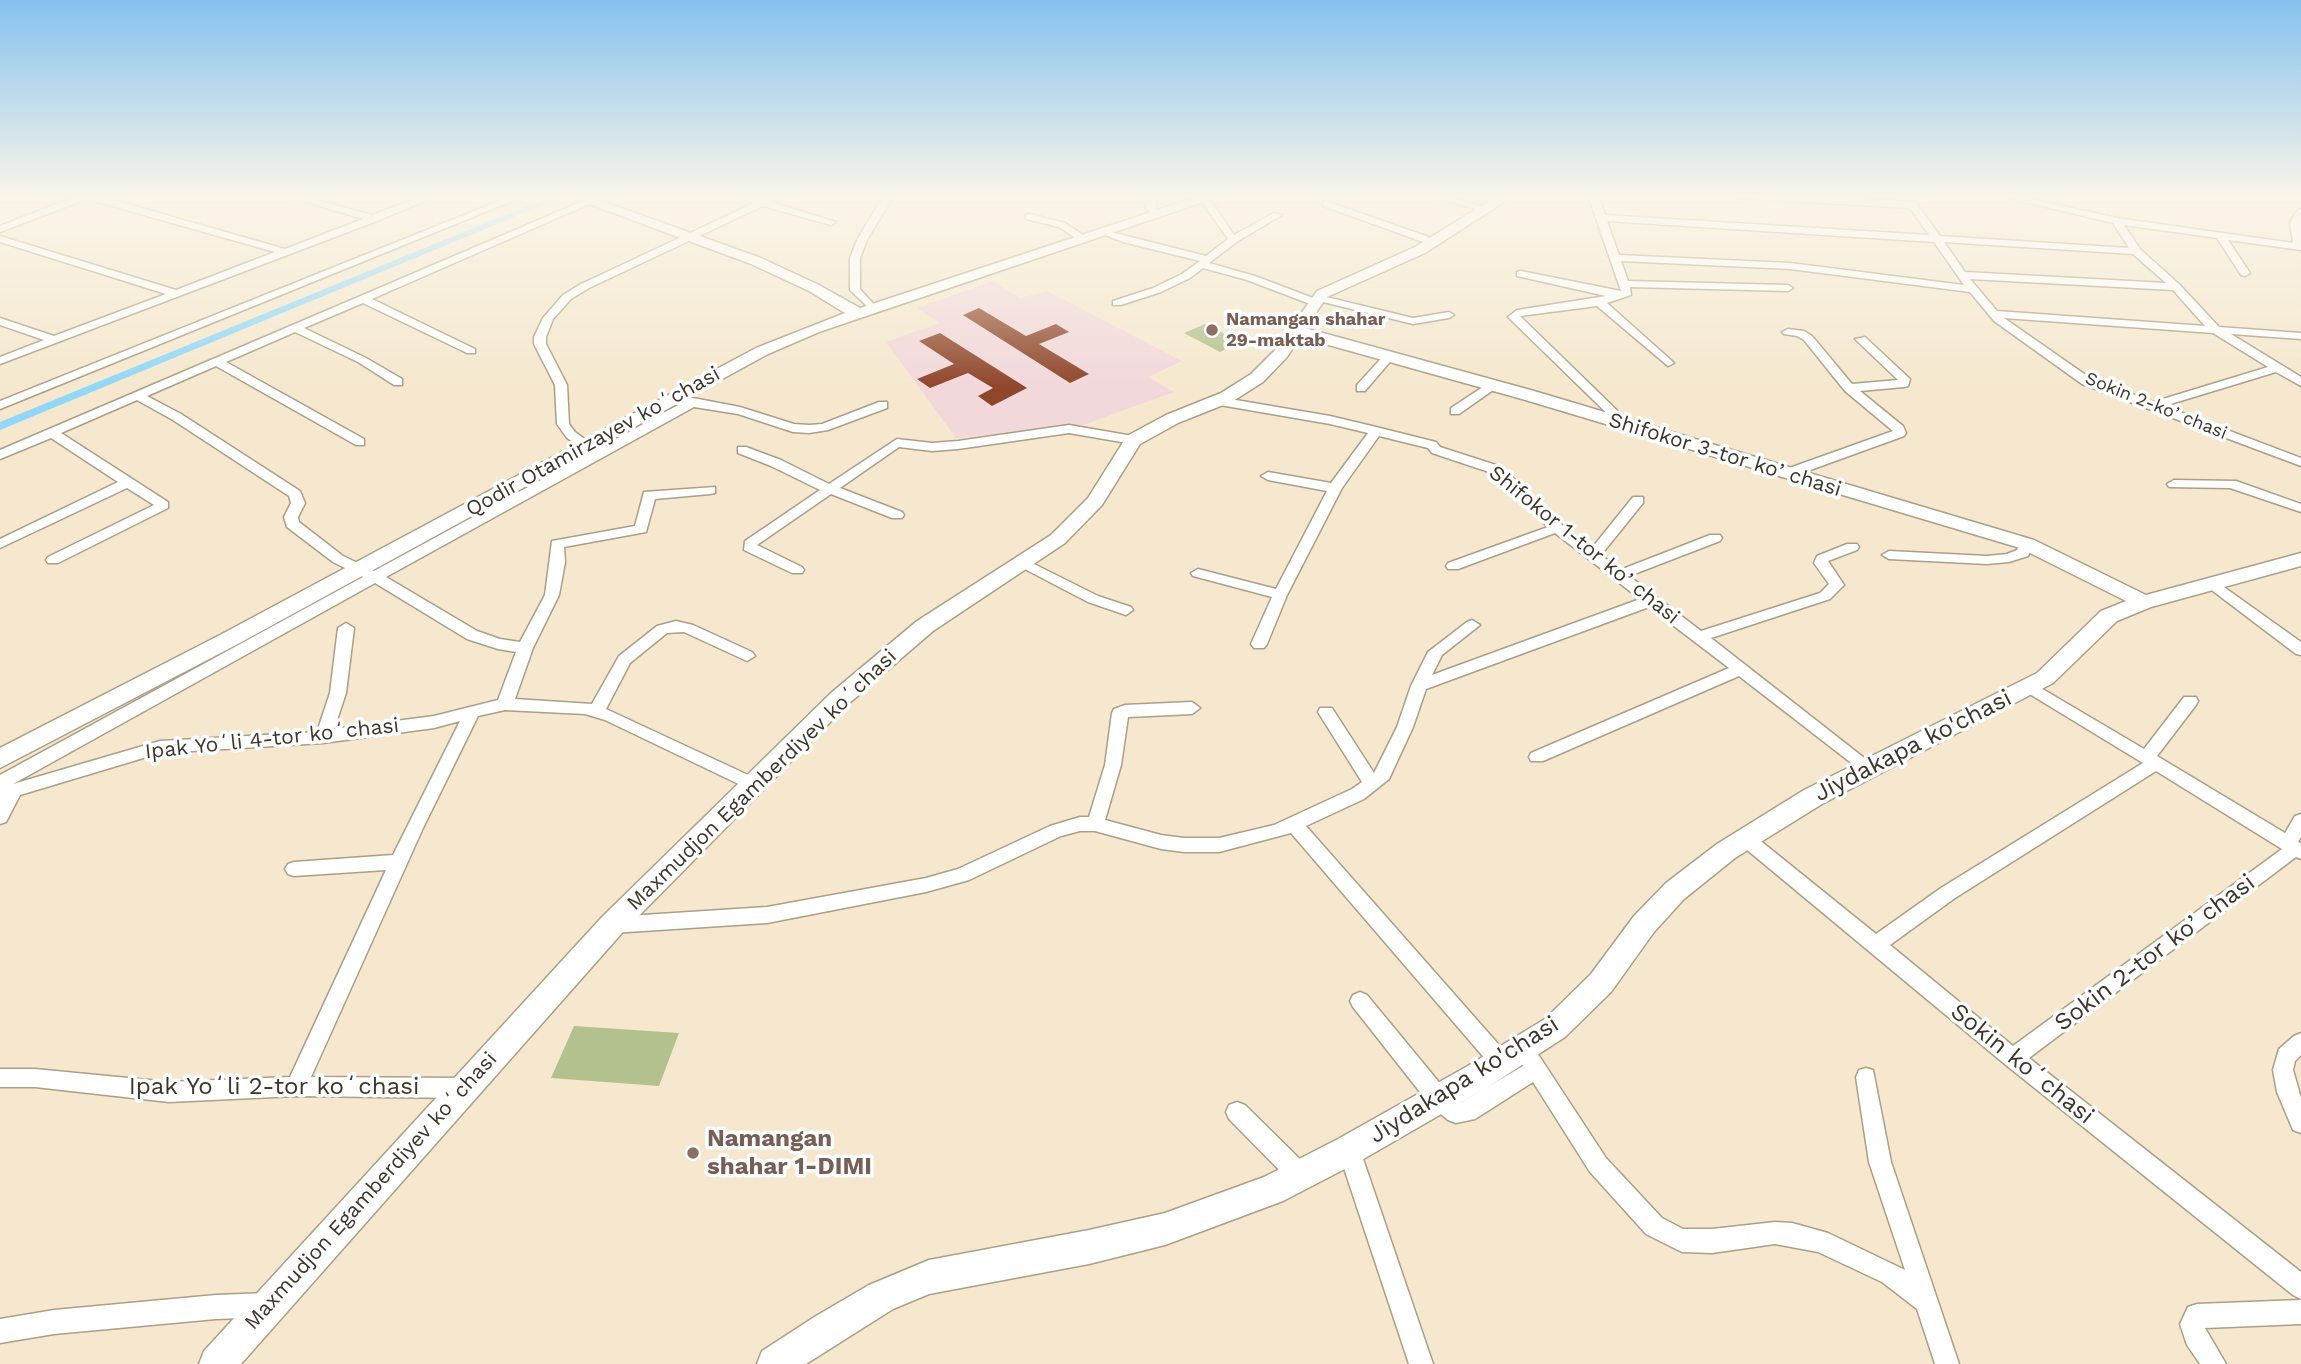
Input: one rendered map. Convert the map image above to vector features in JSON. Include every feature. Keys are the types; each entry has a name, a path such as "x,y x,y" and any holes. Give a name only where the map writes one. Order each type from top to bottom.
{"main road":[{"path":"746,259 865,312"}],"street":[{"path":"63,259 177,294"},
{"path":"0,361 269,259"},
{"path":"0,405 364,259"},
{"path":"0,455 451,259"},
{"path":"645,259 575,292 555,310 545,324 540,344 561,385 563,424 582,455 693,402"},
{"path":"855,259 855,290 865,312"},
{"name":"Qodir Otamirzayev koʻchasi","path":"0,759 358,569 446,531 582,455 671,399 762,351 865,312 1025,259"},
{"path":"1195,259 1316,300 1407,320 1419,321 1449,315"},
{"path":"1117,303 1171,284 1206,259"},
{"path":"797,570 751,550 750,544 900,442 932,447 958,445 1069,429 1133,440 1243,388 1268,369 1297,331 1316,300 1399,259"},
{"path":"1615,259 1627,293 1599,302 1517,313 1513,317 1627,426"},
{"path":"1631,259 1790,265 1973,289"},
{"name":"Sokin 2-koʼchasi","path":"1951,259 1994,314 2086,381 2301,462"},
{"path":"2145,259 2176,287 2213,328 2301,382"},
{"path":"2236,259 2245,273"},
{"path":"1521,274 1620,296"},
{"path":"1962,275 2176,287"},
{"path":"1623,284 1788,288"},
{"path":"362,298 471,351"},
{"path":"1599,302 1668,363"},
{"path":"1994,314 2301,336"},
{"path":"0,321 53,340"},
{"path":"293,327 362,360 398,382"},
{"name":"Shifokor 3-tor koʼchasi","path":"1297,331 1390,355 2027,544 2144,602"},
{"path":"1786,474 1900,433 1899,429 1849,388 1808,338 1800,333 1788,332"},
{"path":"1849,388 1904,383 1904,379 1861,339"},
{"path":"1362,388 1390,355"},
{"path":"215,361 360,442"},
{"path":"2152,406 2279,367"},
{"path":"1455,411 1492,385"},
{"path":"136,395 187,424 295,494 298,503 291,517 292,524 338,559 376,577 472,635 498,644 525,648"},
{"path":"671,399 740,411 793,428 809,429 824,427 883,405"},
{"name":"Shifokor 1-tor koʼchasi","path":"1217,401 1330,419 1432,445 1436,450 1497,470 1557,527 1869,768"},
{"path":"1259,644 1280,595 1335,488 1376,431"},
{"path":"50,432 162,503 161,508 53,560"},
{"name":"Maxmudjon Egamberdiyev koʻchasi","path":"217,1364 612,925 839,699 925,626 1058,539 1095,501 1133,440"},
{"path":"2283,456 2301,449"},
{"path":"742,450 897,515"},
{"path":"1268,476 1335,488"},
{"path":"0,544 129,482"},
{"path":"2174,484 2231,484 2301,508"},
{"path":"505,704 525,648 552,595 559,542 641,529 646,499 650,494 710,491"},
{"path":"1594,555 1638,500"},
{"path":"1453,566 1557,527"},
{"path":"0,817 5,788 376,577 446,531"},
{"path":"1620,575 1715,538"},
{"path":"1889,555 1987,560 2009,558 2023,553 2027,544"},
{"path":"1699,637 1825,596 1837,585 1821,563 1822,559 1852,547"},
{"name":"Jiydakapa ko'chasi","path":"775,1364 828,1328 881,1297 929,1277 1089,1247 1165,1229 1272,1190 1439,1099 1520,1060 1592,993 1612,970 1644,924 1675,891 1746,839 1813,797 2045,677 2109,616 2144,602 2301,559"},
{"path":"1024,563 1093,599 1126,610"},
{"path":"1198,573 1280,595"},
{"path":"2214,585 2301,650"},
{"path":"1419,686 1653,600"},
{"path":"612,925 767,915 859,900 963,875 1056,831 1080,824 1095,824 1161,842 1219,845 1294,824 1372,784 1383,775 1419,686 1436,652 1472,625"},
{"path":"596,712 624,660 662,629 676,626 688,628 747,656"},
{"path":"323,737 338,692 346,628"},
{"path":"1537,757 1742,669"},
{"path":"2029,686 2295,848 2301,821"},
{"path":"1877,944 2152,760 2190,701"},
{"name":"Ipak Yoʻli 4-tor koʻchasi","path":"5,788 160,747 323,737 434,722 505,704 576,707 611,716 755,785"},
{"path":"1095,824 1104,802 1113,765 1120,713 1192,708"},
{"path":"1326,712 1372,784"},
{"path":"296,1086 398,862 472,713"},
{"path":"1294,824 1520,1060 1598,1165 1640,1214 1668,1235 1682,1240 1712,1241 1775,1233 1806,1237 1890,1273 1927,1301"},
{"name":"Sokin koʻchasi","path":"1746,839 2013,1058 2301,1287"},
{"name":"Sokin 2-tor koʼchasi","path":"2013,1058 2295,848"},
{"path":"294,869 398,862"},
{"path":"1360,1001 1439,1099 1456,1112 1467,1112 1520,1060"},
{"path":"2301,1042 2286,1056 2283,1070 2288,1092 2301,1122"},
{"path":"1866,1077 1883,1171 1947,1364"},
{"name":"Ipak Yoʻli 2-tor koʻchasi","path":"0,1078 35,1078 169,1092 296,1086 464,1088"},
{"path":"1237,1112 1300,1175"},
{"path":"1349,1150 1421,1364"},
{"path":"0,1331 54,1322 216,1307 269,1305"},
{"path":"2214,1364 2196,1336 2192,1324 2197,1316 2301,1312"}],"shaded area":[{"path":"993,281 1020,298 1047,291 1182,361 1148,377 1174,392 1083,425 956,438 886,342 939,323 917,308"}],"green space":[{"path":"1205,324 1240,342 1220,352 1184,333"},
{"path":"574,1026 679,1033 659,1086 551,1078"}],"building":[{"path":"979,308 1026,336 1056,324 1069,332 1039,344 1089,374 1070,383 963,315"},
{"path":"940,333 1027,388 992,406 978,396 993,388 968,373 930,388 917,379 954,364 919,341"}],"waterway":[{"path":"0,426 407,259"}],"place":[{"name":"Namangan shahar 29-maktab","path":"1212,330"},
{"name":"Namangan shahar 1-DIMI","path":"693,1153"}]}
